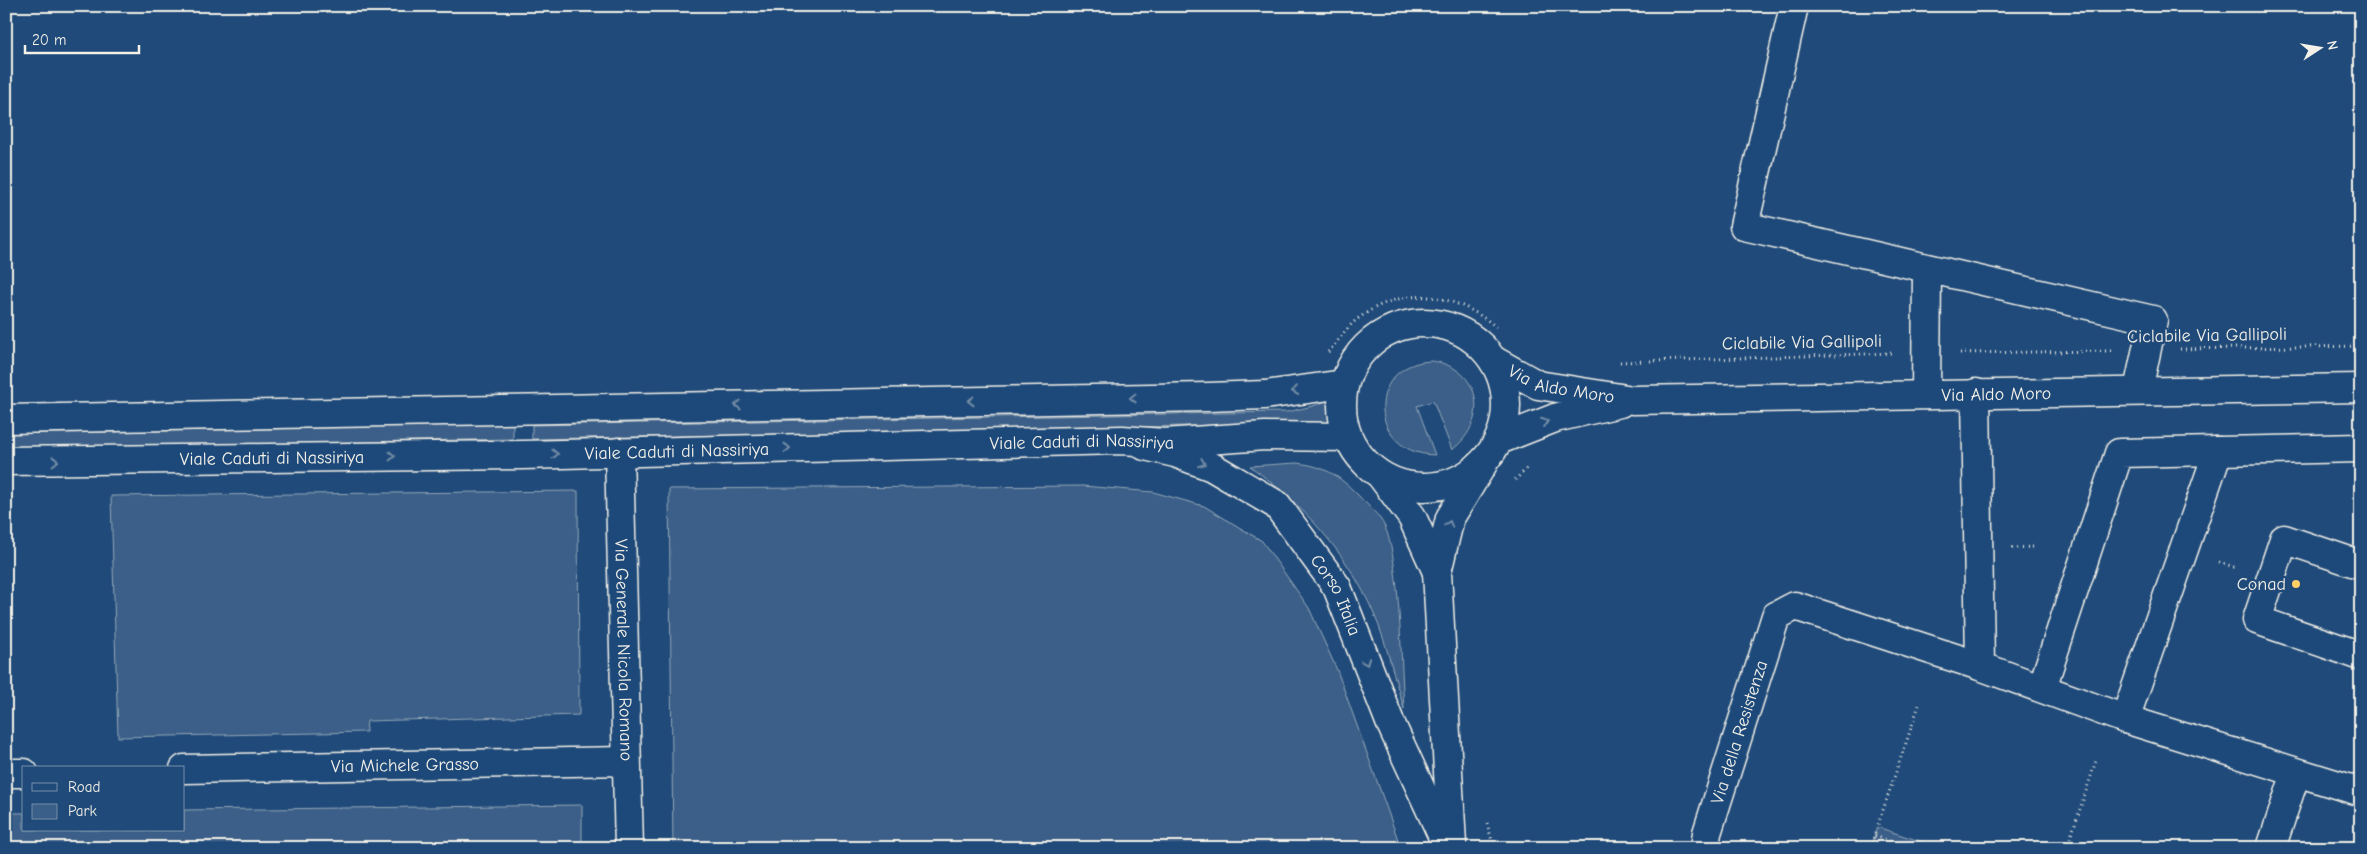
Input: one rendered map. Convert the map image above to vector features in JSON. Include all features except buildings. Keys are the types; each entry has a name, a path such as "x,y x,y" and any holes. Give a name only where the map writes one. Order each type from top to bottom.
{"main road":[{"path":"1794,6 1744,226 2153,320 2138,390"},
{"path":"1926,394 1927,268"},
{"path":"1437,572 1412,517 1382,478 1361,460 1347,437 1341,410 1344,384 1354,359 1373,339 1397,326 1424,322 1451,326 1475,339 1494,360 1504,385 1507,413 1499,440 1492,453 1483,464 1450,518 1437,572 1452,848"},
{"name":"Via Aldo Moro","path":"1494,360 1538,385 1633,400 1976,392 2361,388"},
{"path":"6,419 1208,397 1265,395 1344,384"},
{"path":"1976,392 1980,666 2125,719 2361,792"},
{"name":"Via Aldo Moro","path":"1499,440 1555,418 1633,400"},
{"name":"Viale Caduti di Nassiriya","path":"6,461 619,452 1122,440 1164,443 1265,436 1347,437"},
{"name":"Corso Italia","path":"1122,440 1175,453 1212,467 1277,505 1337,587 1390,722 1448,848"},
{"path":"2042,688 2119,453 2361,448"},
{"name":"Via Generale Nicola Romano","path":"619,452 628,848"},
{"path":"2125,719 2218,452"},
{"path":"1382,478 1407,487 1434,488 1460,480 1483,464"},
{"path":"2361,565 2284,539 2257,620 2361,656"},
{"name":"Via della Resistenza","path":"1705,848 1707,833 1776,616 1795,606 1980,666"},
{"name":"Via Michele Grasso","path":"185,770 626,761"},
{"path":"6,773 22,773"},
{"path":"2270,848 2296,773"}],"path":[{"path":"1325,354 1358,318 1376,306 1398,299 1419,296 1441,298 1462,304 1481,314 1498,329"},
{"name":"Ciclabile Via Gallipoli","path":"1610,362 1926,352 2361,346"},
{"path":"1511,485 1532,463"},
{"path":"2006,549 2034,547"},
{"path":"2219,562 2236,568"},
{"path":"1870,848 1920,702"},
{"path":"2067,848 2096,761"},
{"path":"1486,819 1494,848"},
{"path":"1875,836 1908,848"}],"green space":[{"path":"1432,361 1449,366 1462,374 1470,385 1475,397 1476,411 1472,425 1464,438 1452,450 1433,401 1417,406 1435,455 1413,451 1396,440 1387,425 1383,408 1386,391 1395,376 1410,366"},
{"path":"1331,399 1329,415 1331,431 1286,424 532,439 532,425 1287,412 1313,406"},
{"path":"513,424 513,439 6,449 6,434"},
{"path":"1296,463 1315,466 1337,477 1373,510 1385,527 1392,550 1396,582 1404,709 1379,625 1351,570 1322,531 1288,497 1250,466"},
{"path":"1083,486 1153,492 1204,506 1262,541 1309,608 1337,670 1401,848 673,848 669,489"},
{"path":"578,491 579,715 367,721 366,732 118,737 111,496"},
{"path":"582,805 582,848 6,848 6,813 22,813 22,832 185,832 185,810"},
{"path":"1877,827 1941,848 1870,848"}],"place":[{"name":"Conad","path":"2296,584"}]}
